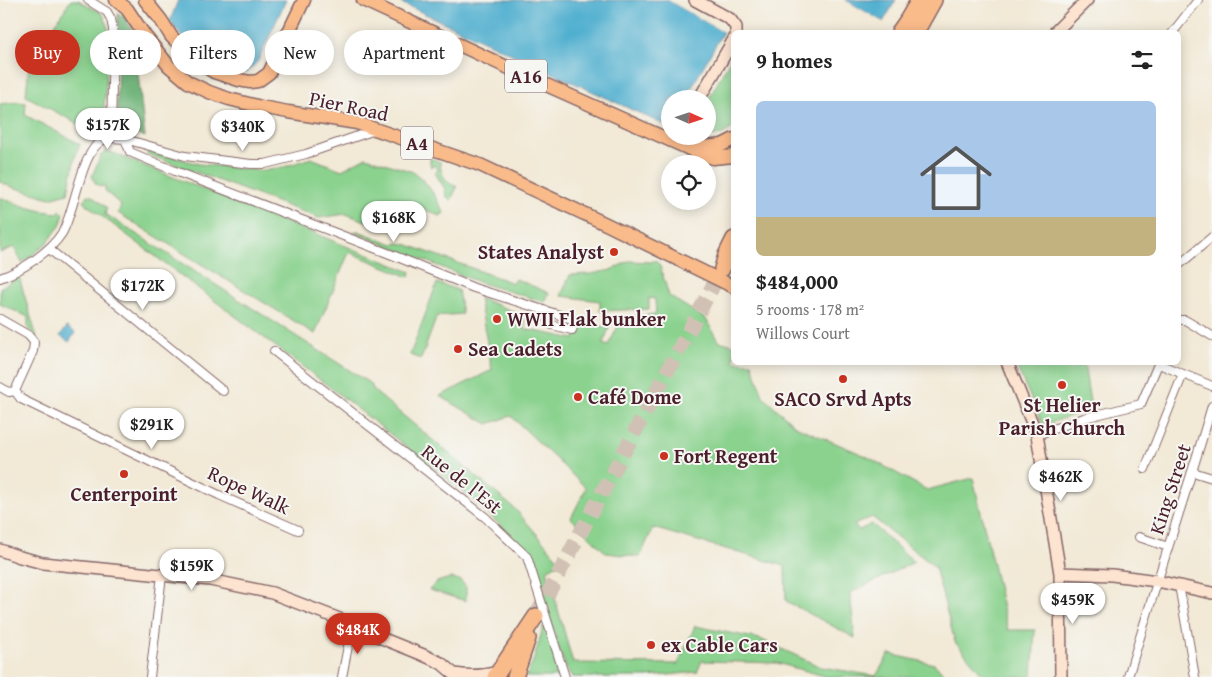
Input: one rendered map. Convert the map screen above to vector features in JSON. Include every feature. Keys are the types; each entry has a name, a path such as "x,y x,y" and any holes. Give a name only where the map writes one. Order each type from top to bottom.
{"highway":[{"path":"900,30 919,0"},
{"path":"917,30 934,0"},
{"path":"731,246 722,269 731,258"},
{"path":"497,675 536,616 515,677"}],"main road":[{"name":"Pier Road","path":"116,0 127,9 145,36 169,66 188,82 209,92 229,99 288,112 348,120 480,165 731,286"},
{"path":"144,0 161,20 171,36 193,59 214,72 250,82 258,81 269,72 304,0"},
{"name":"A16","path":"363,0 524,75 661,133"},
{"path":"694,0 730,19 736,30"},
{"path":"1057,30 1087,0"},
{"path":"704,90 731,44"},
{"path":"716,145 722,145 731,141"},
{"path":"687,145 703,156 713,158 731,156"},
{"path":"1008,365 1037,435 1060,573 1061,677"},
{"path":"0,550 43,563 210,580 272,593 441,663 454,676 497,675"},
{"path":"1060,573 1112,575 1157,581 1212,593"}],"street":[{"path":"88,0 107,12 113,29 110,138"},
{"path":"1176,30 1198,0"},
{"path":"0,278 30,263 48,249 62,234 90,154 102,140 125,138 185,156 265,164 306,154 377,129"},
{"path":"125,138 130,152 175,171 474,288 541,309"},
{"path":"1181,263 1212,237"},
{"path":"48,249 223,391"},
{"path":"0,320 28,335 34,342 33,351 15,391"},
{"path":"1181,320 1185,320 1212,336"},
{"name":"Rue de l'Est","path":"274,350 485,517 527,557 565,677"},
{"path":"1037,435 1084,418 1141,404 1158,365"},
{"path":"1163,365 1212,386"},
{"path":"1145,469 1183,374"},
{"name":"Rope Walk","path":"0,387 9,392 15,391 21,399 219,495 298,530"},
{"name":"King Street","path":"1128,677 1212,406"},
{"path":"1193,472 1212,478"},
{"path":"1139,537 1168,547"},
{"path":"150,677 162,575"},
{"path":"1179,585 1195,677"},
{"path":"342,677 348,646 359,628"}],"green space":[{"path":"78,0 103,14 109,30 90,30 90,75 106,75 103,113 94,130 88,129 26,96 28,75 80,75 80,30 51,30 70,1"},
{"path":"118,13 126,18 130,30 118,30"},
{"path":"731,58 731,129 716,136 716,90 714,90"},
{"path":"117,75 138,75 145,137 125,126 117,106"},
{"path":"26,103 25,115 80,144 75,157 68,193 50,198 0,182 0,104"},
{"path":"148,150 199,164 264,171 311,158 342,170 366,157 413,172 427,185 444,213 440,216 408,202 397,227 385,228 346,214 319,218 147,154"},
{"path":"108,151 411,272 409,277 349,252 315,334 118,213 121,205 106,192 104,185 101,187 96,184 92,176 101,155"},
{"path":"430,158 440,162 444,177 457,187 451,200 446,196 445,189 435,173 438,170 435,165 431,167"},
{"path":"87,195 92,196 107,208 105,214 371,384 374,391 515,509 561,562 547,570 573,663 678,664 695,626 760,639 821,667 876,676 889,654 934,664 948,677 828,677 777,663 702,661 697,672 647,677 572,677 560,653 532,555 468,495 331,388 83,202"},
{"path":"0,197 36,210 59,213 60,210 64,214 60,226 46,244 22,263 14,247 0,253"},
{"path":"358,231 393,244 408,245 513,283 516,279 549,293 545,302 481,283 353,232"},
{"name":"Fort Regent","path":"655,260 660,266 669,296 706,319 718,341 731,344 731,365 753,365 763,396 795,426 866,456 927,490 973,478 1008,630 1035,630 1032,677 985,677 955,642 935,567 872,517 854,525 859,530 872,524 914,562 850,593 855,638 786,601 785,566 653,528 640,557 606,553 571,518 586,488 511,416 488,424 440,396 492,370 479,298 525,316 525,329 575,339 580,320 609,328 603,344 608,346 622,318 656,314 655,299 649,298 649,309 600,311 600,301 561,296 570,275 591,274 611,270 629,261 651,262"},
{"path":"19,277 38,341 28,328 28,317 0,304 0,288"},
{"path":"437,283 458,290 462,314 437,316 421,359 410,355"},
{"path":"1016,365 1084,365 1091,409 1047,424 1042,423"},
{"path":"450,578 460,580 466,587 466,601 429,590 437,582"},
{"path":"544,624 560,677 526,677 534,659"}],"water":[{"path":"178,0 286,0 272,30 265,30 265,46 255,64 255,30 177,30 170,21"},
{"path":"395,0 668,0 723,32 690,90 661,90 661,123"},
{"path":"845,0 896,0 883,22"},
{"path":"67,327 75,333 69,342 60,336"}],"pier":[{"path":"668,0 673,0 725,32 723,32"},
{"path":"843,0 883,22 882,24 844,2"}],"tunnel":[{"path":"536,616 722,269"}],"place":[{"name":"States Analyst","path":"614,252"},
{"name":"WWII Flak bunker","path":"497,319"},
{"name":"Sea Cadets","path":"458,349"},
{"name":"SACO Srvd Apts","path":"843,379"},
{"name":"St Helier Parish Church","path":"1062,385"},
{"name":"Café Dome","path":"578,397"},
{"name":"Fort Regent","path":"664,456"},
{"name":"Centerpoint","path":"124,474"},
{"name":"ex Cable Cars","path":"651,645"}]}
